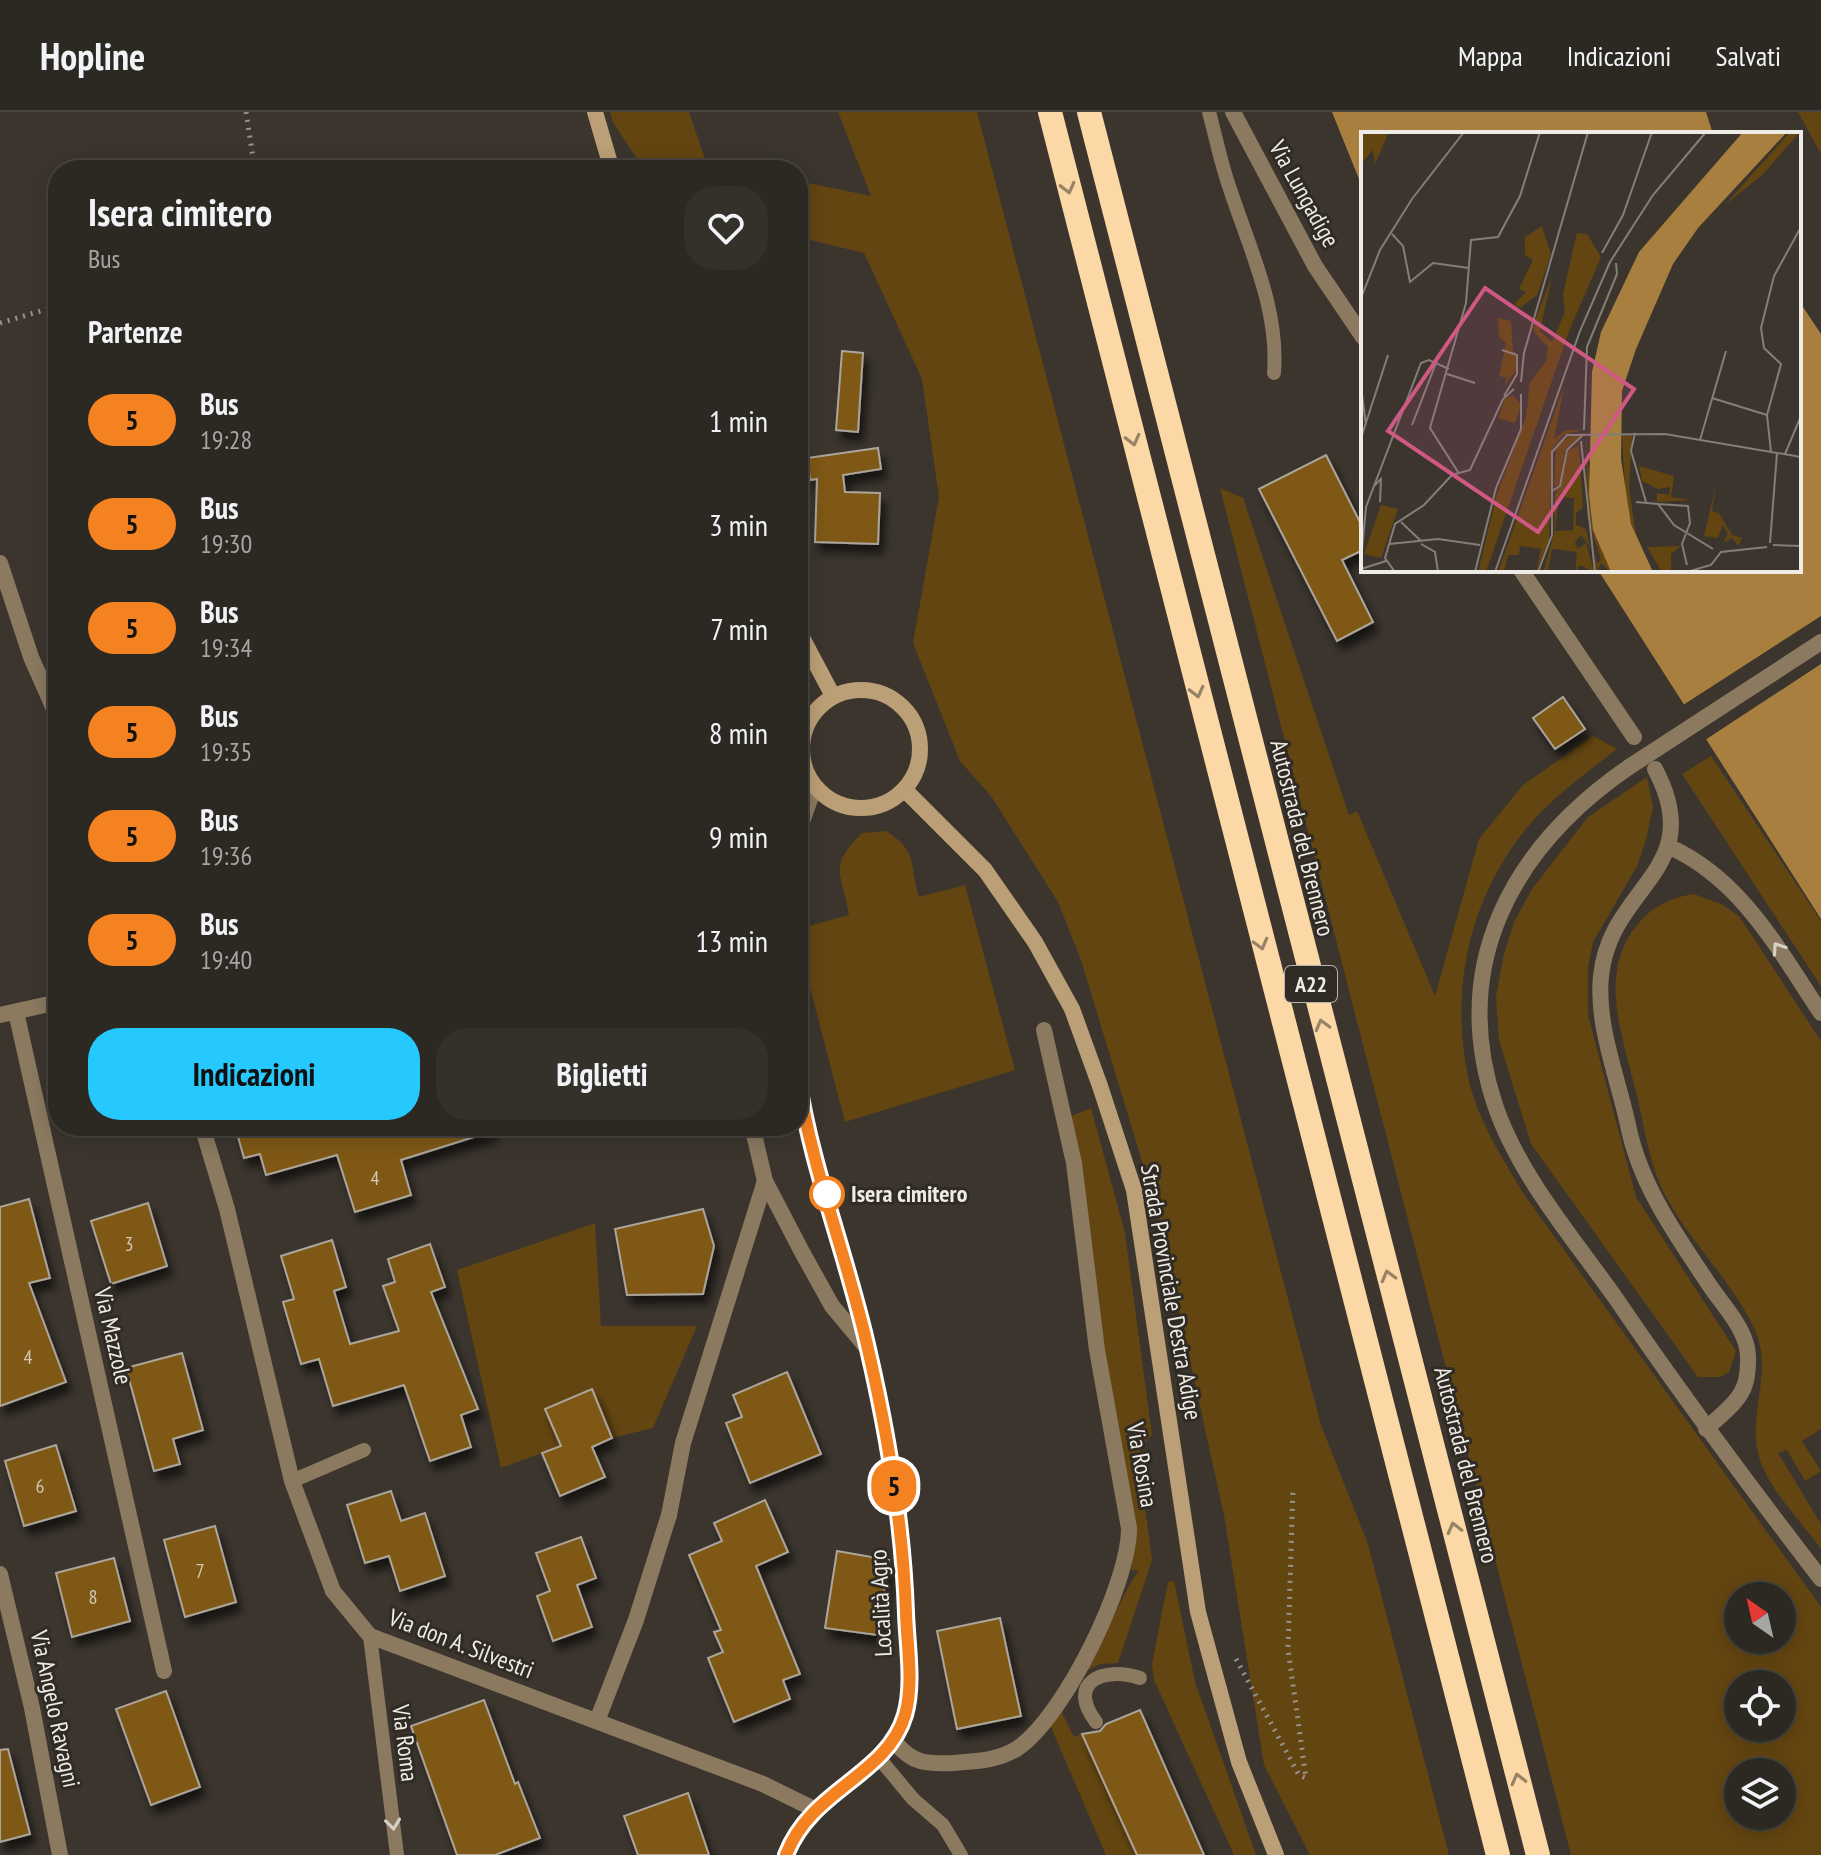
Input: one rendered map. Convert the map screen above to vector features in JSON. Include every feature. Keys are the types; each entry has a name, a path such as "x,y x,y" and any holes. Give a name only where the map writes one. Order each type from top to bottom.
{"highway":[{"name":"A22","path":"1050,112 1498,1855"},
{"name":"Autostrada del Brennero","path":"1089,112 1538,1855"}],"main road":[{"path":"595,112 609,160"},
{"path":"808,649 833,696"},
{"path":"808,723 813,713 833,696 856,689 880,692 901,704 915,723 921,746 918,770 905,790 876,808 842,807 814,788 808,776"},
{"name":"Strada Provinciale Destra Adige","path":"905,790 985,870 1035,942 1072,1009 1100,1086 1134,1190 1198,1612 1235,1751 1276,1855"}],"street":[{"name":"Via Lungadige","path":"1233,112 1315,266 1361,334"},
{"path":"0,563 31,657 48,695"},
{"path":"1522,572 1634,737"},
{"path":"1821,642 1596,790 1546,838 1516,878 1497,915 1488,945 1480,1006 1482,1044 1496,1107 1514,1147 1706,1429 1821,1579"},
{"path":"1655,769 1672,811 1670,847 1656,874 1619,917 1601,975 1601,1005 1634,1153 1656,1202 1747,1348 1746,1383 1740,1394 1706,1429"},
{"path":"808,805 814,788"},
{"path":"1670,847 1698,860 1720,877 1753,911 1821,1013"},
{"path":"8,1014 48,1004"},
{"name":"Via Mazzole","path":"8,1014 164,1671"},
{"name":"Via Rosina","path":"895,1742 906,1757 924,1764 990,1760 1021,1746 1083,1662 1121,1581 1129,1550 1129,1528 1097,1350 1074,1163 1044,1030"},
{"name":"Località Agro","path":"786,1855 791,1840 814,1809 895,1742 905,1714 909,1685 900,1523 868,1349 808,1118"},
{"name":"Via don A. Silvestri","path":"205,1136 227,1209 292,1481 333,1591 370,1636 763,1784 814,1809"},
{"path":"754,1136 765,1181 832,1306 868,1349"},
{"path":"597,1721 636,1620 669,1515 683,1443 765,1181"},
{"name":"Via Angelo Ravagni","path":"0,1574 32,1708 60,1855"}],"lane":[{"path":"1209,112 1228,187 1268,302 1277,339 1274,373"},
{"path":"292,1481 364,1450"},
{"name":"Via Roma","path":"370,1636 397,1855"},
{"path":"1096,1722 1084,1699 1086,1688 1096,1678 1124,1672 1140,1678"},
{"path":"879,1758 913,1799 943,1825 961,1855"}],"path":[{"path":"246,112 253,160"},
{"path":"0,323 48,309"},
{"path":"1233,1653 1299,1775 1306,1778 1288,1649 1293,1487"}],"shaded area":[{"path":"610,112 689,112 705,160 638,160"},
{"path":"838,112 977,112 1321,1425 1368,1544 1449,1855 1310,1855 1264,1765 1224,1515 1157,1211 1081,960 1058,902 991,796 960,761 913,643 939,497 922,379 864,253 808,239 808,183 871,196"},
{"path":"1332,112 1706,112 1712,132 1361,132 1361,184"},
{"path":"1798,112 1821,112 1821,154"},
{"path":"1801,304 1821,334 1821,919 1599,572 1801,572"},
{"path":"1220,488 1243,498 1349,815 1357,811 1435,996 1479,839 1523,785 1593,736 1617,749 1569,786 1535,818 1506,857 1490,886 1469,947 1463,979 1461,1011 1468,1077 1484,1123 1523,1193 1821,1607 1821,1855 1571,1855"},
{"path":"1711,756 1821,921 1821,986 1682,774"},
{"path":"1647,777 1653,807 1646,840 1637,866 1593,942 1588,968 1588,1015 1636,1197 1736,1351 1729,1372 1720,1377 1698,1377 1531,1144 1499,1040 1496,997 1503,958 1514,922 1532,889 1588,817"},
{"path":"886,831 904,846 911,860 919,897 965,885 1015,1070 845,1122 808,980 808,926 849,915 841,879 841,863 862,833"},
{"path":"1694,894 1723,905 1739,916 1821,1041 1821,1429 1802,1441 1821,1471 1805,1481 1787,1450 1778,1453 1821,1524 1821,1549 1781,1498 1764,1470 1756,1441 1762,1370 1759,1342 1735,1295 1662,1190 1620,1028 1616,985 1618,964 1625,944 1637,925 1655,908 1670,900"},
{"path":"1091,1108 1125,1233 1152,1435 1141,1447 1139,1462 1152,1560 1118,1663 1100,1664 1088,1670 1139,1571 1131,1570 1135,1536 1125,1490 1069,1117"},
{"path":"595,1223 601,1326 697,1326 653,1428 612,1438 591,1389 545,1409 561,1446 501,1468 457,1270"},
{"path":"1174,1581 1195,1682 1256,1855 1234,1855 1154,1680 1152,1664 1168,1582"},
{"path":"1061,1711 1074,1737 1082,1734 1137,1855 1106,1855 1050,1725"}],"pier":[{"path":"1821,616 1821,664 1702,742 1680,707"}],"building":[{"path":"842,351 863,353 858,432 836,430"},
{"path":"878,448 881,469 843,475 845,492 880,493 878,544 815,542 817,479 810,480 808,458"},
{"path":"1326,455 1361,524 1361,551 1342,560 1373,622 1337,641 1259,489"},
{"path":"1563,697 1585,729 1555,749 1533,718"},
{"path":"238,1136 477,1136 401,1160 411,1195 355,1212 337,1155 266,1175 260,1154 244,1158"},
{"path":"29,1199 50,1278 29,1283 66,1382 0,1406 0,1207"},
{"path":"148,1203 167,1266 111,1284 91,1221"},
{"path":"703,1209 714,1246 703,1294 627,1295 615,1229"},
{"path":"332,1240 346,1287 334,1291 350,1344 399,1331 383,1286 395,1282 388,1259 430,1244 445,1287 431,1292 478,1409 461,1415 471,1447 430,1461 404,1385 333,1406 319,1359 301,1364 283,1302 294,1299 281,1256"},
{"path":"182,1353 203,1430 173,1439 180,1464 154,1471 126,1368"},
{"path":"787,1372 821,1454 750,1483 726,1423 742,1417 733,1395"},
{"path":"592,1389 612,1438 592,1447 605,1477 560,1496 542,1453 561,1446 545,1409"},
{"path":"56,1445 76,1511 24,1526 5,1461"},
{"path":"391,1491 401,1521 425,1513 445,1576 400,1591 389,1556 365,1563 347,1505"},
{"path":"765,1500 788,1552 756,1566 800,1674 783,1680 790,1699 734,1722 708,1658 723,1652 714,1632 721,1630 689,1555 722,1541 714,1523"},
{"path":"215,1526 236,1602 185,1617 164,1540"},
{"path":"581,1537 596,1578 577,1585 592,1627 553,1641 537,1596 550,1591 536,1553"},
{"path":"837,1551 889,1560 877,1635 825,1628"},
{"path":"114,1558 130,1621 72,1637 56,1573"},
{"path":"1000,1618 1021,1716 957,1729 937,1631"},
{"path":"166,1691 200,1787 151,1805 116,1709"},
{"path":"484,1700 515,1784 518,1782 540,1838 495,1855 457,1855 411,1726"},
{"path":"1140,1710 1204,1855 1137,1855 1082,1734 1100,1731 1106,1724"},
{"path":"8,1749 30,1834 0,1842 0,1750"},
{"path":"688,1793 709,1855 638,1855 624,1816"}],"bus line":[{"name":"5","path":"786,1855 791,1840 814,1809 895,1742 905,1714 909,1685 905,1578 891,1470 868,1349 808,1125"}],"place":[{"name":"Isera cimitero","path":"827,1194"}]}
